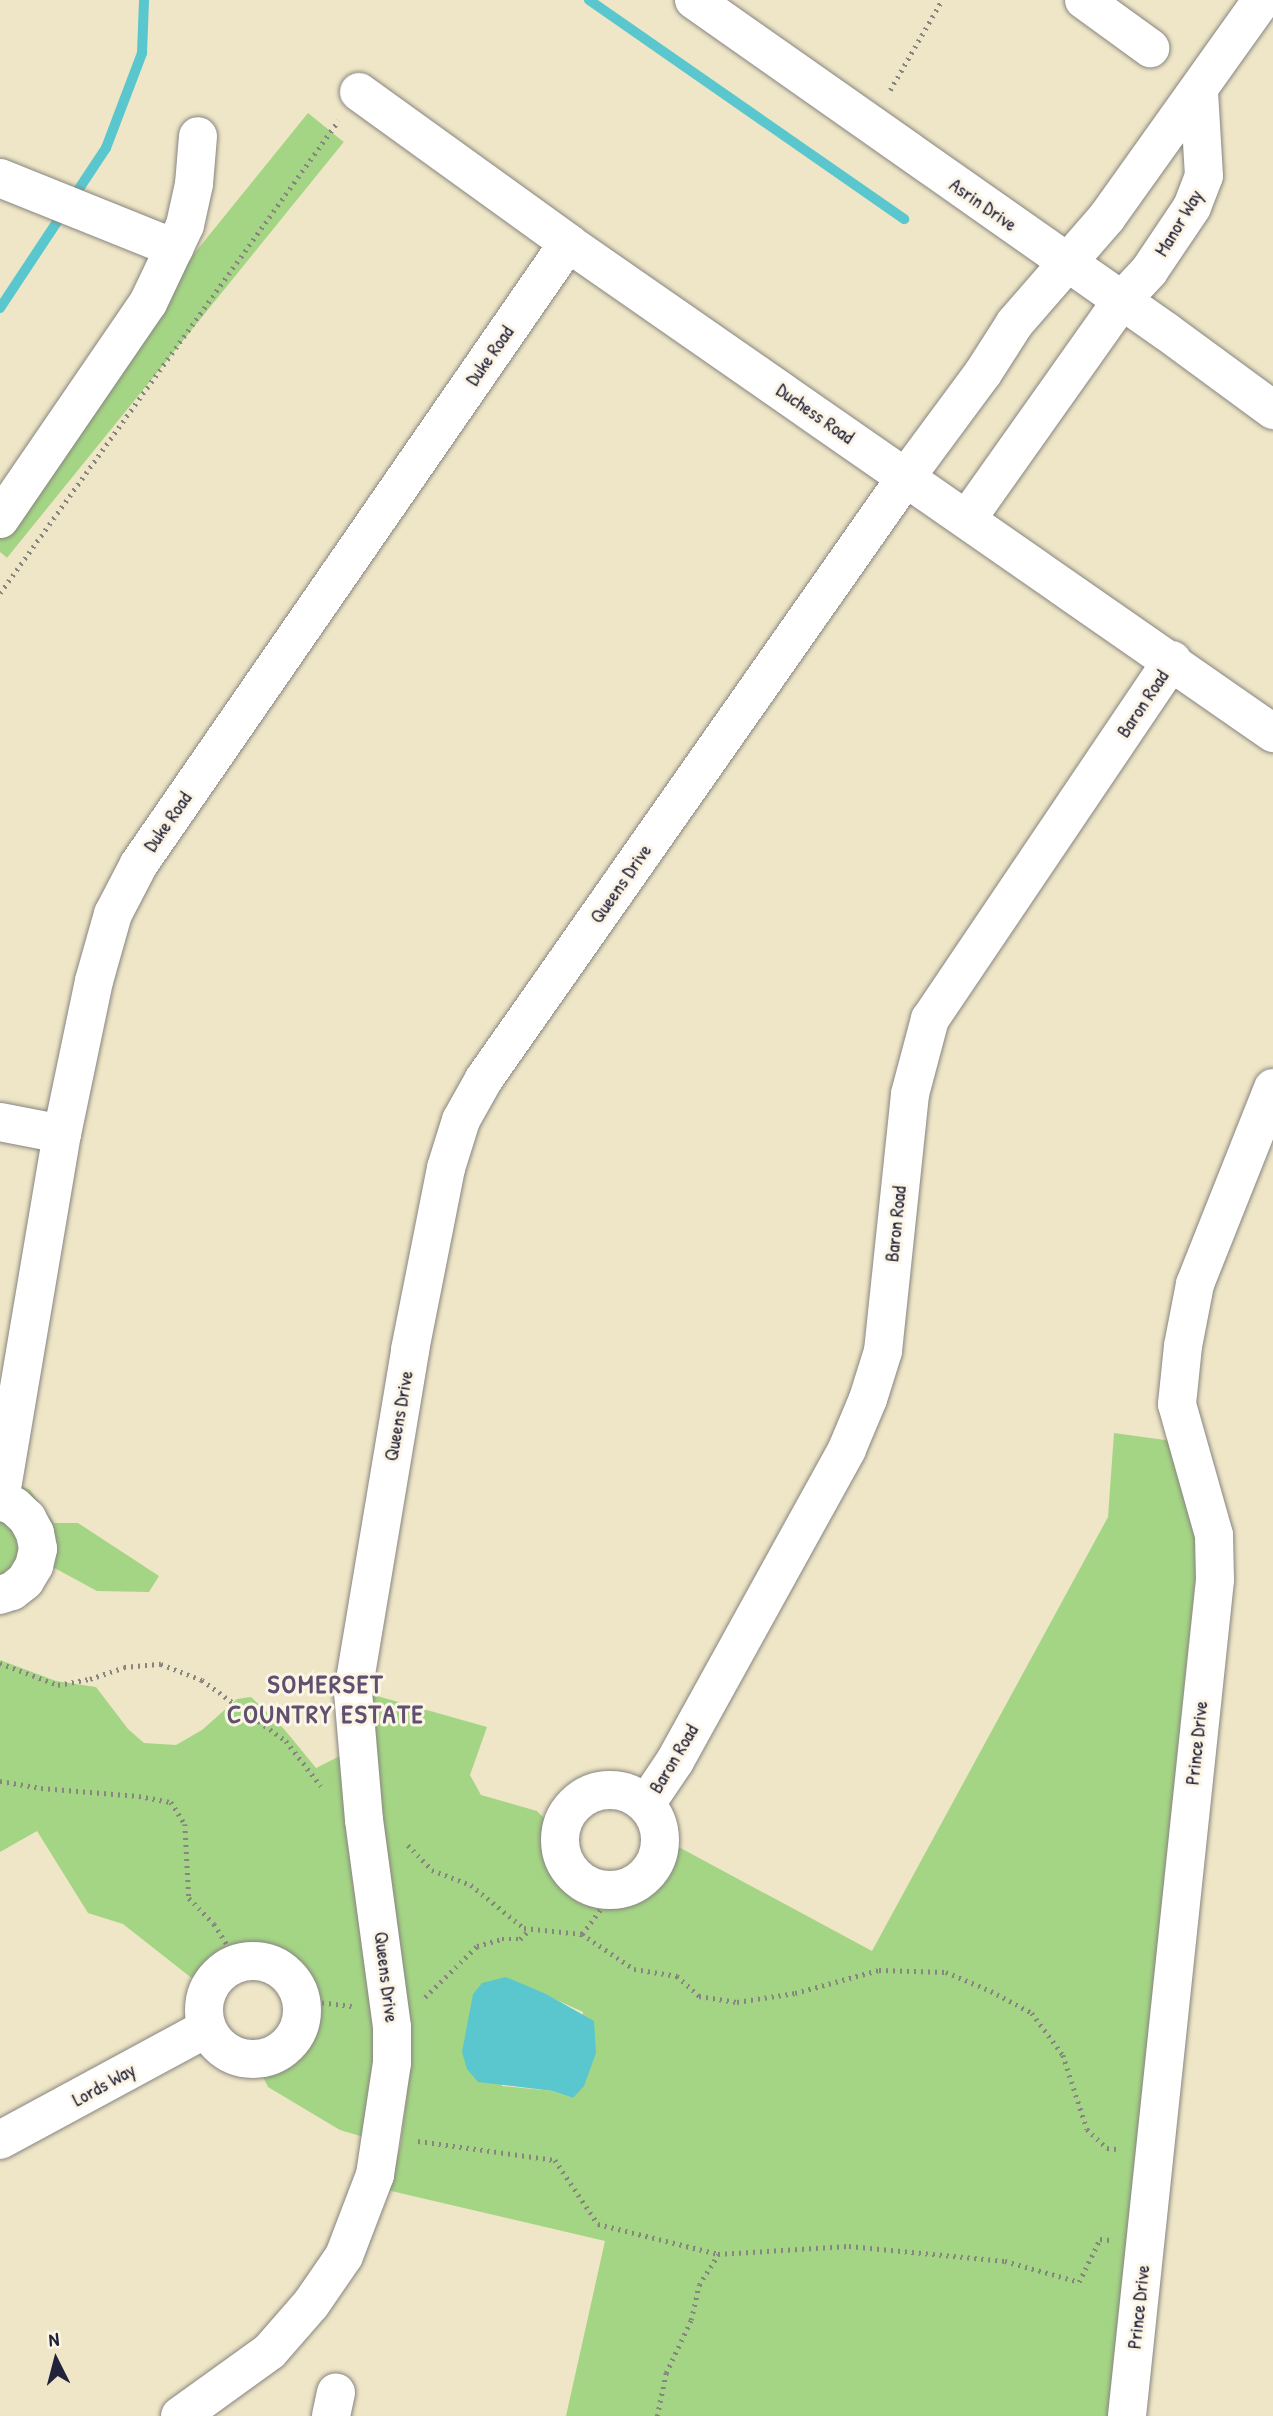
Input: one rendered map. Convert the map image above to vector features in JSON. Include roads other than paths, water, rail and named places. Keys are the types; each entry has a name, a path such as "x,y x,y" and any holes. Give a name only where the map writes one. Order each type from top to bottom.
{"street":[{"name":"Asrin Drive","path":"694,0 1067,265 1122,300 1273,410"},
{"path":"1084,0 1150,48"},
{"path":"1067,265 1107,217 1199,92 1262,0"},
{"name":"Duchess Road","path":"359,92 568,243 1172,660 1273,733"},
{"name":"Manor Way","path":"967,519 1122,300 1149,271 1202,188 1204,176 1199,92"},
{"path":"0,519 148,303 185,225 194,184 198,136"},
{"path":"0,178 174,248"},
{"name":"Duke Road","path":"0,1595 12,1591 25,1581 34,1566 38,1549 35,1533 27,1518 0,1500 12,1363 94,981 113,914 139,864 568,243"},
{"name":"Queens Drive","path":"180,2416 270,2351 311,2304 344,2256 375,2175 393,2063 392,2028 363,1808 353,1692 410,1350 446,1168 461,1119 484,1079 906,477 983,373 1015,323 1067,265"},
{"name":"Baron Road","path":"646,1804 675,1761 847,1450 868,1399 883,1351 909,1094 930,1019 1172,660"},
{"name":"Prince Drive","path":"1127,2416 1214,1580 1214,1535 1177,1404 1183,1346 1195,1284 1273,1088"},
{"path":"0,1122 62,1134"},
{"name":"Baron Road","path":"602,1790 633,1795 646,1804 656,1818 660,1848 655,1864 645,1877 630,1887 608,1891 580,1882 568,1868 560,1844 564,1819 574,1804 587,1795 602,1790"},
{"path":"255,1961 271,1964 285,1972 295,1985 301,2000 302,2016 297,2031 288,2045 274,2054 259,2058 242,2057 227,2052 215,2042 207,2028 205,1996 213,1981 239,1963 255,1961"},
{"name":"Lords Way","path":"0,2140 207,2028"}],"water":[{"path":"506,1977 546,1994 594,2021 596,2053 584,2086 573,2098 553,2091 478,2082 467,2069 462,2052 473,1994 482,1983"}],"waterway":[{"path":"0,308 106,148 142,53 144,0"},
{"path":"589,0 904,219"}],"district":[{"name":"SOMERSET COUNTRY ESTATE","path":"326,1699"}]}
